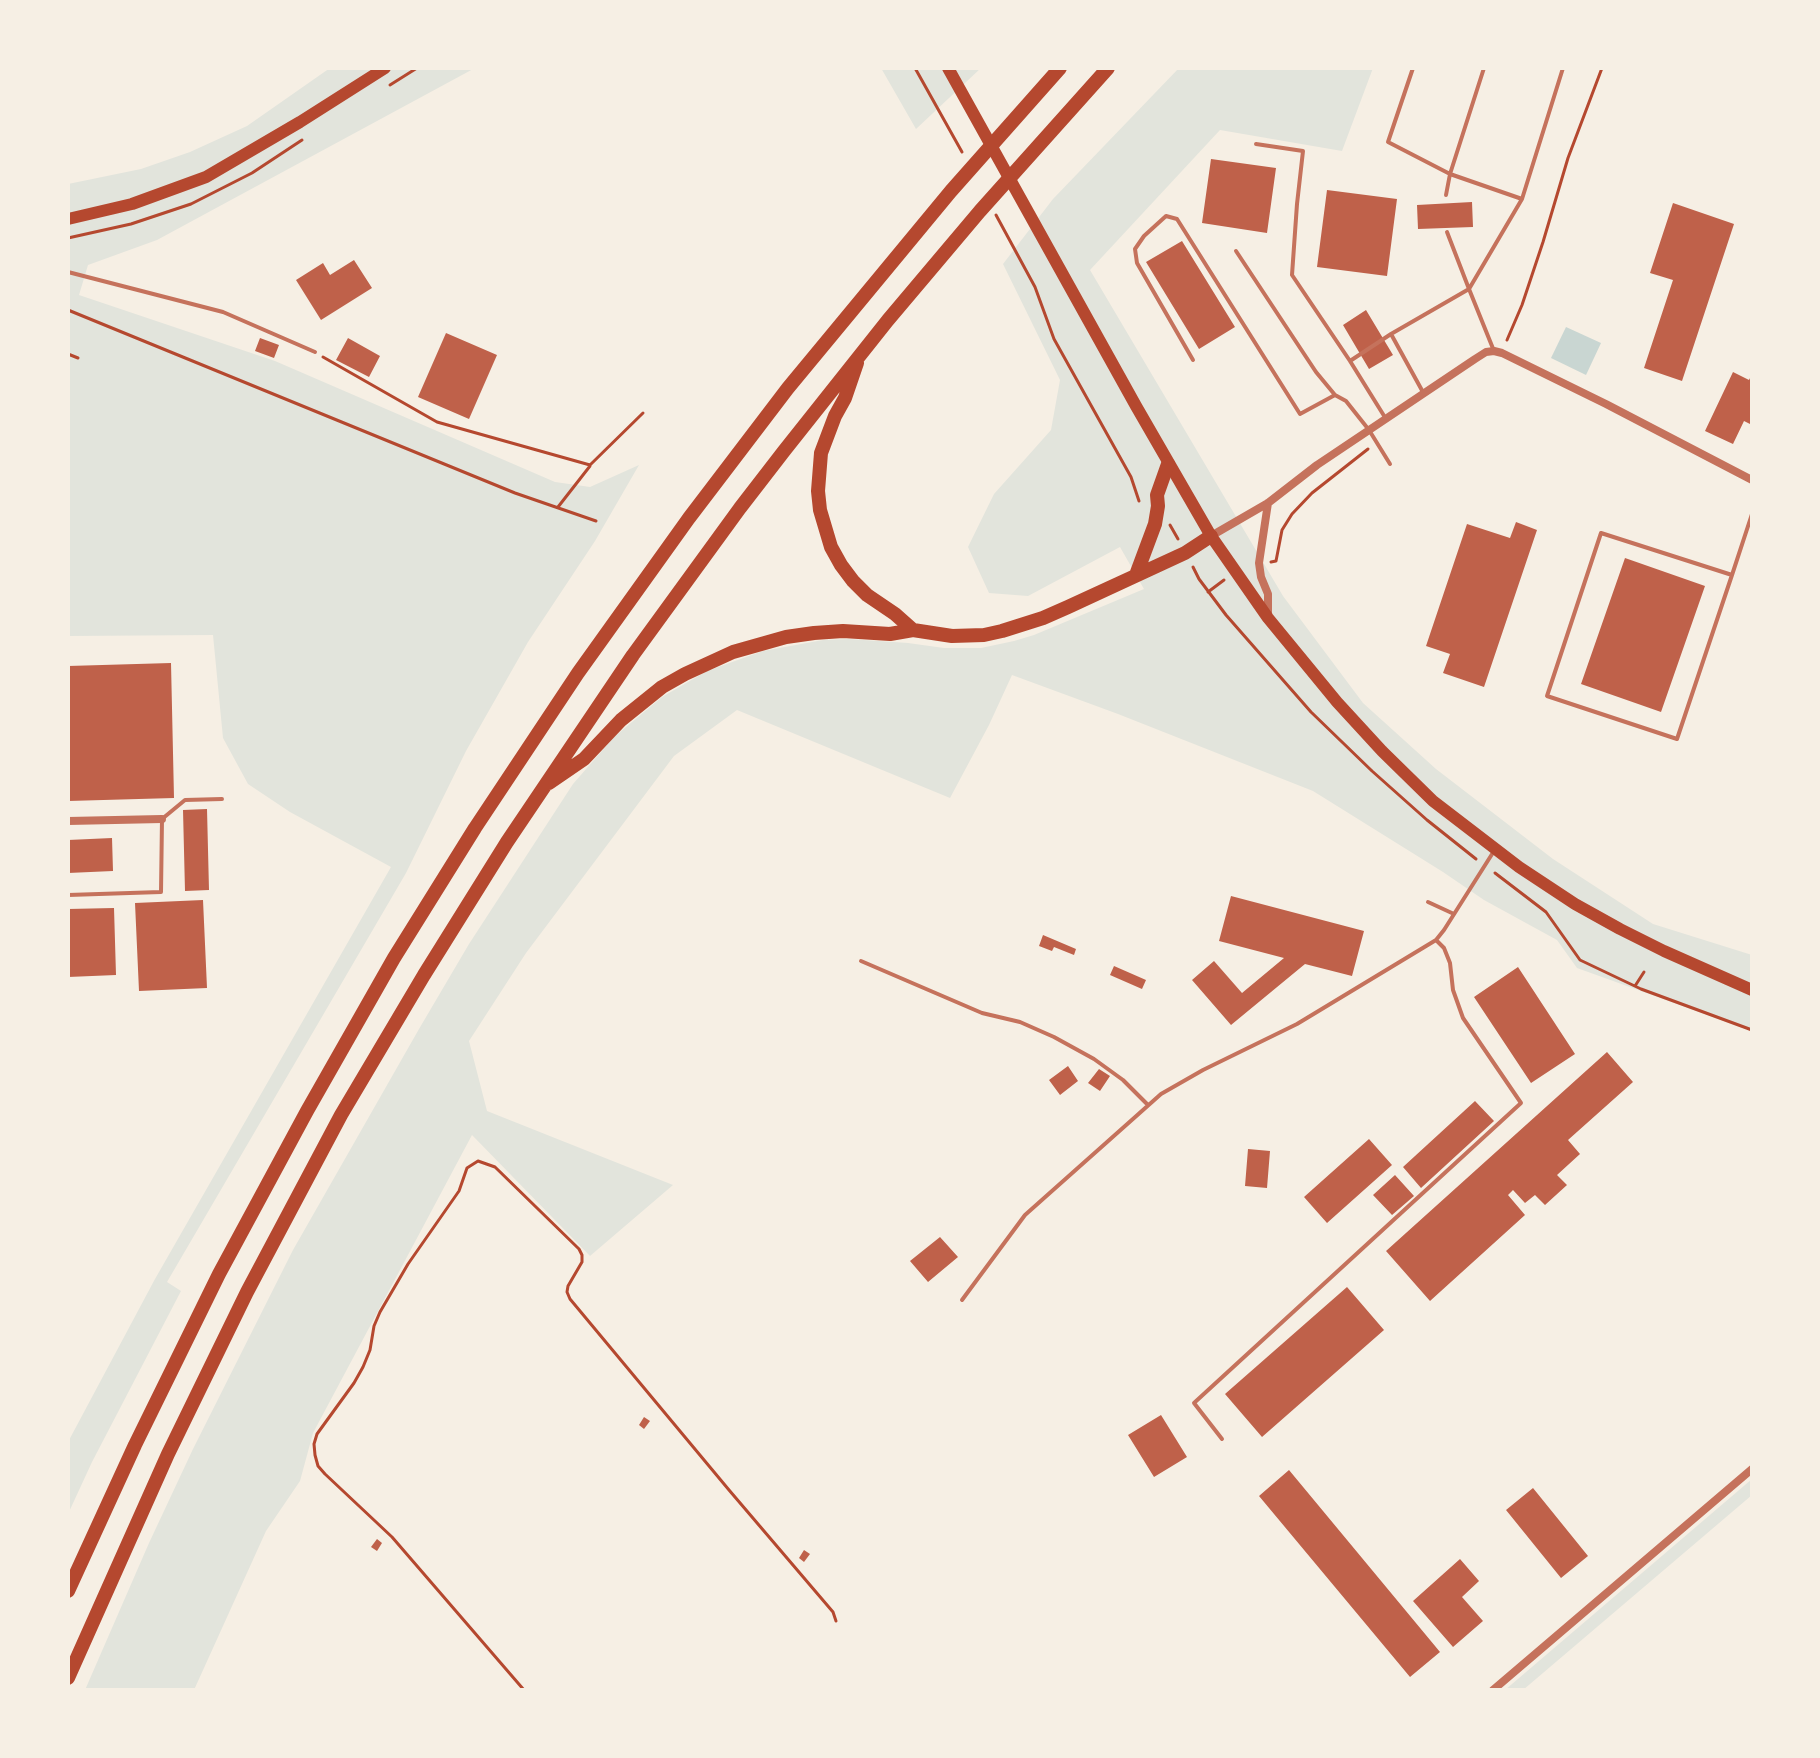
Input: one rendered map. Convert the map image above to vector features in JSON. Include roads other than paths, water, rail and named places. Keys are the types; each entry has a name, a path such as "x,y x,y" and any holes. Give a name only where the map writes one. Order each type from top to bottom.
{"highway":[{"path":"68,1591 135,1445 226,1261 394,958 475,828 588,660 689,518 788,388 951,191 1060,68"},
{"path":"68,1678 168,1454 247,1292 341,1115 432,961 542,788 633,655 740,508 861,353 980,211 1108,68"},
{"path":"861,353 821,453 818,482 820,510 831,547 853,581 913,630"},
{"path":"1136,575 1155,524 1157,495 1168,464"},
{"path":"542,788 584,759 641,703 685,674 733,652 786,637 843,631 890,634 913,630 952,636 1002,631 1043,618 1185,553 1211,536"}],"main road":[{"path":"68,219 132,204 206,177 385,68"},
{"path":"948,68 1211,536 1268,618 1337,702 1433,801 1546,885 1607,922 1752,990"}],"street":[{"path":"1211,536 1268,503 1317,465 1486,352 1498,352 1752,480"},
{"path":"1268,503 1259,563 1268,594 1268,618"},
{"path":"68,821 162,819"},
{"path":"1493,1690 1752,1469"}],"lane":[{"path":"1413,68 1388,142 1450,174 1522,199"},
{"path":"1446,195 1484,68"},
{"path":"1350,361 1469,289 1522,199 1563,68"},
{"path":"1256,144 1303,151 1292,275 1386,419"},
{"path":"1193,360 1137,263 1135,249 1166,216 1177,219 1300,414 1335,395"},
{"path":"1447,232 1498,352"},
{"path":"1236,251 1316,372 1335,395 1346,401 1390,464"},
{"path":"68,272 223,312 315,352"},
{"path":"1391,334 1424,394"},
{"path":"1732,575 1601,533 1547,696 1677,739 1732,575 1752,514"},
{"path":"68,895 161,892 162,819 185,800 222,799"},
{"path":"962,1300 1025,1215 1148,1105 1191,1076 1297,1024 1436,940 1495,849"},
{"path":"1428,902 1454,914"},
{"path":"1222,1439 1194,1403 1521,1103 1463,1018 1453,990 1450,963 1444,948 1436,940"},
{"path":"861,961 982,1013 1020,1022 1054,1037 1094,1059 1123,1080 1148,1105"}]}
